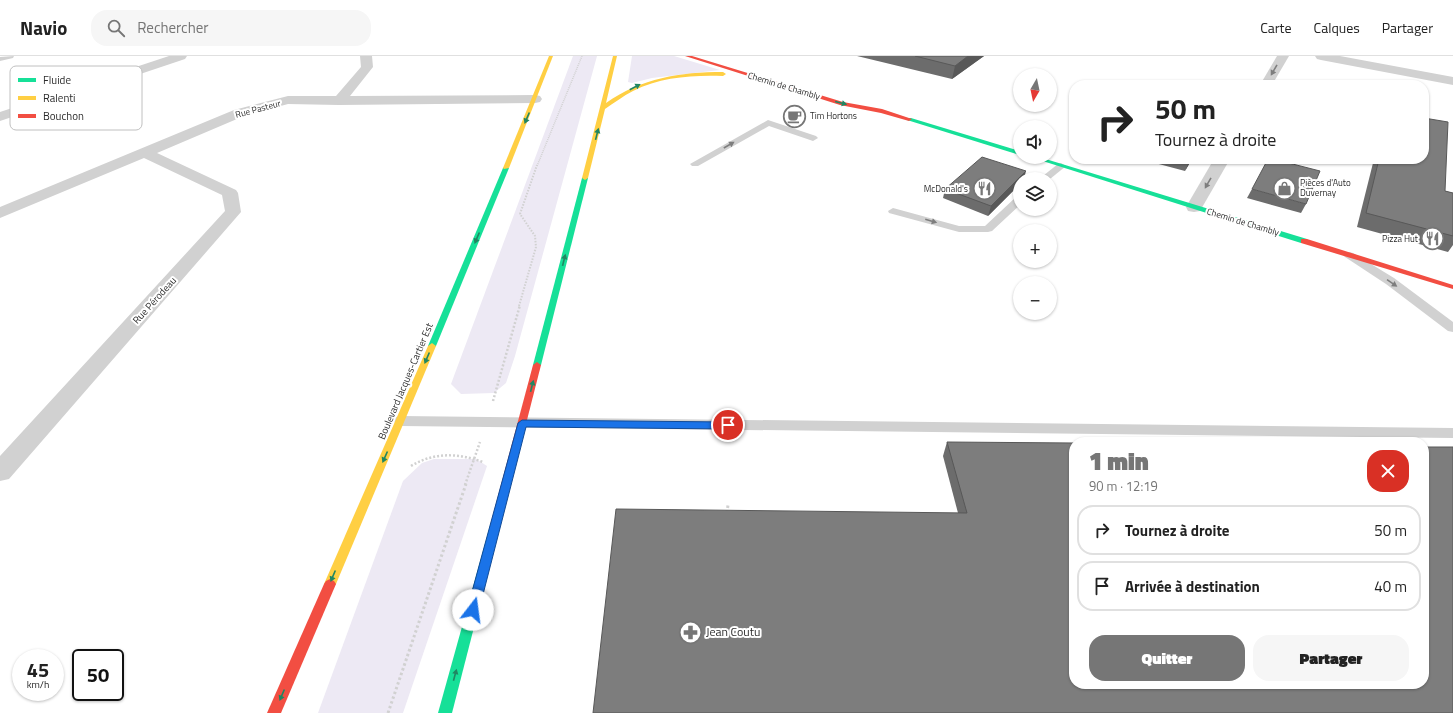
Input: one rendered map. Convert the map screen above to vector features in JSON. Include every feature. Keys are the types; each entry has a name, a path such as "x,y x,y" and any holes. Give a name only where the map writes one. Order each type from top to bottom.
{"main road":[{"name":"Boulevard Jacques-Cartier Est","path":"274,713 401,421 535,99 551,56"},
{"path":"445,713 522,423 615,56"},
{"name":"Chemin de Chambly","path":"687,56 842,104 882,111 1013,151"},
{"path":"603,108 616,97 642,83 670,76 698,73 726,74 763,80"},
{"name":"Chemin de Chambly","path":"858,97 882,111"},
{"name":"Chemin de Chambly","path":"1055,164 1453,287"}],"street":[{"path":"142,69 181,56"},
{"path":"340,100 367,67 366,56"},
{"path":"1269,80 1283,56"},
{"path":"1321,56 1453,81"},
{"name":"Rue Pasteur","path":"0,213 239,113 288,100 535,99"},
{"path":"0,117 10,114"},
{"name":"Rue Pérodeau","path":"0,472 233,212 230,193 145,153"},
{"path":"1194,207 1219,164"}],"lane":[{"path":"0,59 10,56"},
{"path":"695,164 768,123 812,138"},
{"path":"1053,172 1061,166"},
{"path":"893,210 959,229 988,229 1013,206"},
{"path":"1347,254 1390,281 1453,328"},
{"path":"401,421 1453,433"}],"path":[{"path":"388,713 475,458 499,382 536,247 535,236 520,214 543,149 582,56"},
{"path":"406,469 424,458 444,456 475,458 487,464"},
{"path":"727,519 728,505"}],"shaded area":[{"path":"573,56 597,56 515,356 506,383 494,393 461,394 451,384"},
{"path":"632,56 674,56 720,70 652,78 632,83 628,82"},
{"path":"434,459 476,459 487,466 403,713 318,713 403,481 422,463"}],"building":[{"path":"915,56 968,56 955,66"},
{"path":"1429,119 1448,122 1445,191 1453,193 1453,236 1366,213 1378,164 1429,164"},
{"path":"982,157 1026,171 1013,172 1013,184 991,206 945,189"},
{"path":"1265,164 1293,164 1320,171 1306,204 1252,189"},
{"path":"947,442 1069,443 1069,689 1429,689 1429,447 1453,447 1453,713 593,713 616,509 967,513"}],"traffic: fast":[{"path":"909,119 1013,151"},
{"path":"1056,164 1304,241"},
{"path":"432,346 506,168"},
{"path":"537,365 585,178"},
{"path":"445,713 495,526"}],"traffic: slow":[{"path":"506,168 551,56"},
{"path":"585,178 615,56"},
{"path":"603,108 631,90 660,79 674,76 723,74"},
{"path":"330,584 432,346"}],"traffic: jam":[{"path":"687,56 842,104 882,111 909,119"},
{"path":"1304,241 1453,287"},
{"path":"495,526 537,365"},
{"path":"274,713 330,584"}],"place":[{"name":"Tim Hortons","path":"794,116"},
{"name":"Pièces d'Auto Duvernay","path":"1285,188"},
{"name":"McDonald's","path":"984,189"},
{"name":"Pizza Hut","path":"1433,239"},
{"name":"Jean Coutu","path":"690,632"}],"route":[{"path":"473,610 522,423 728,425"}]}
